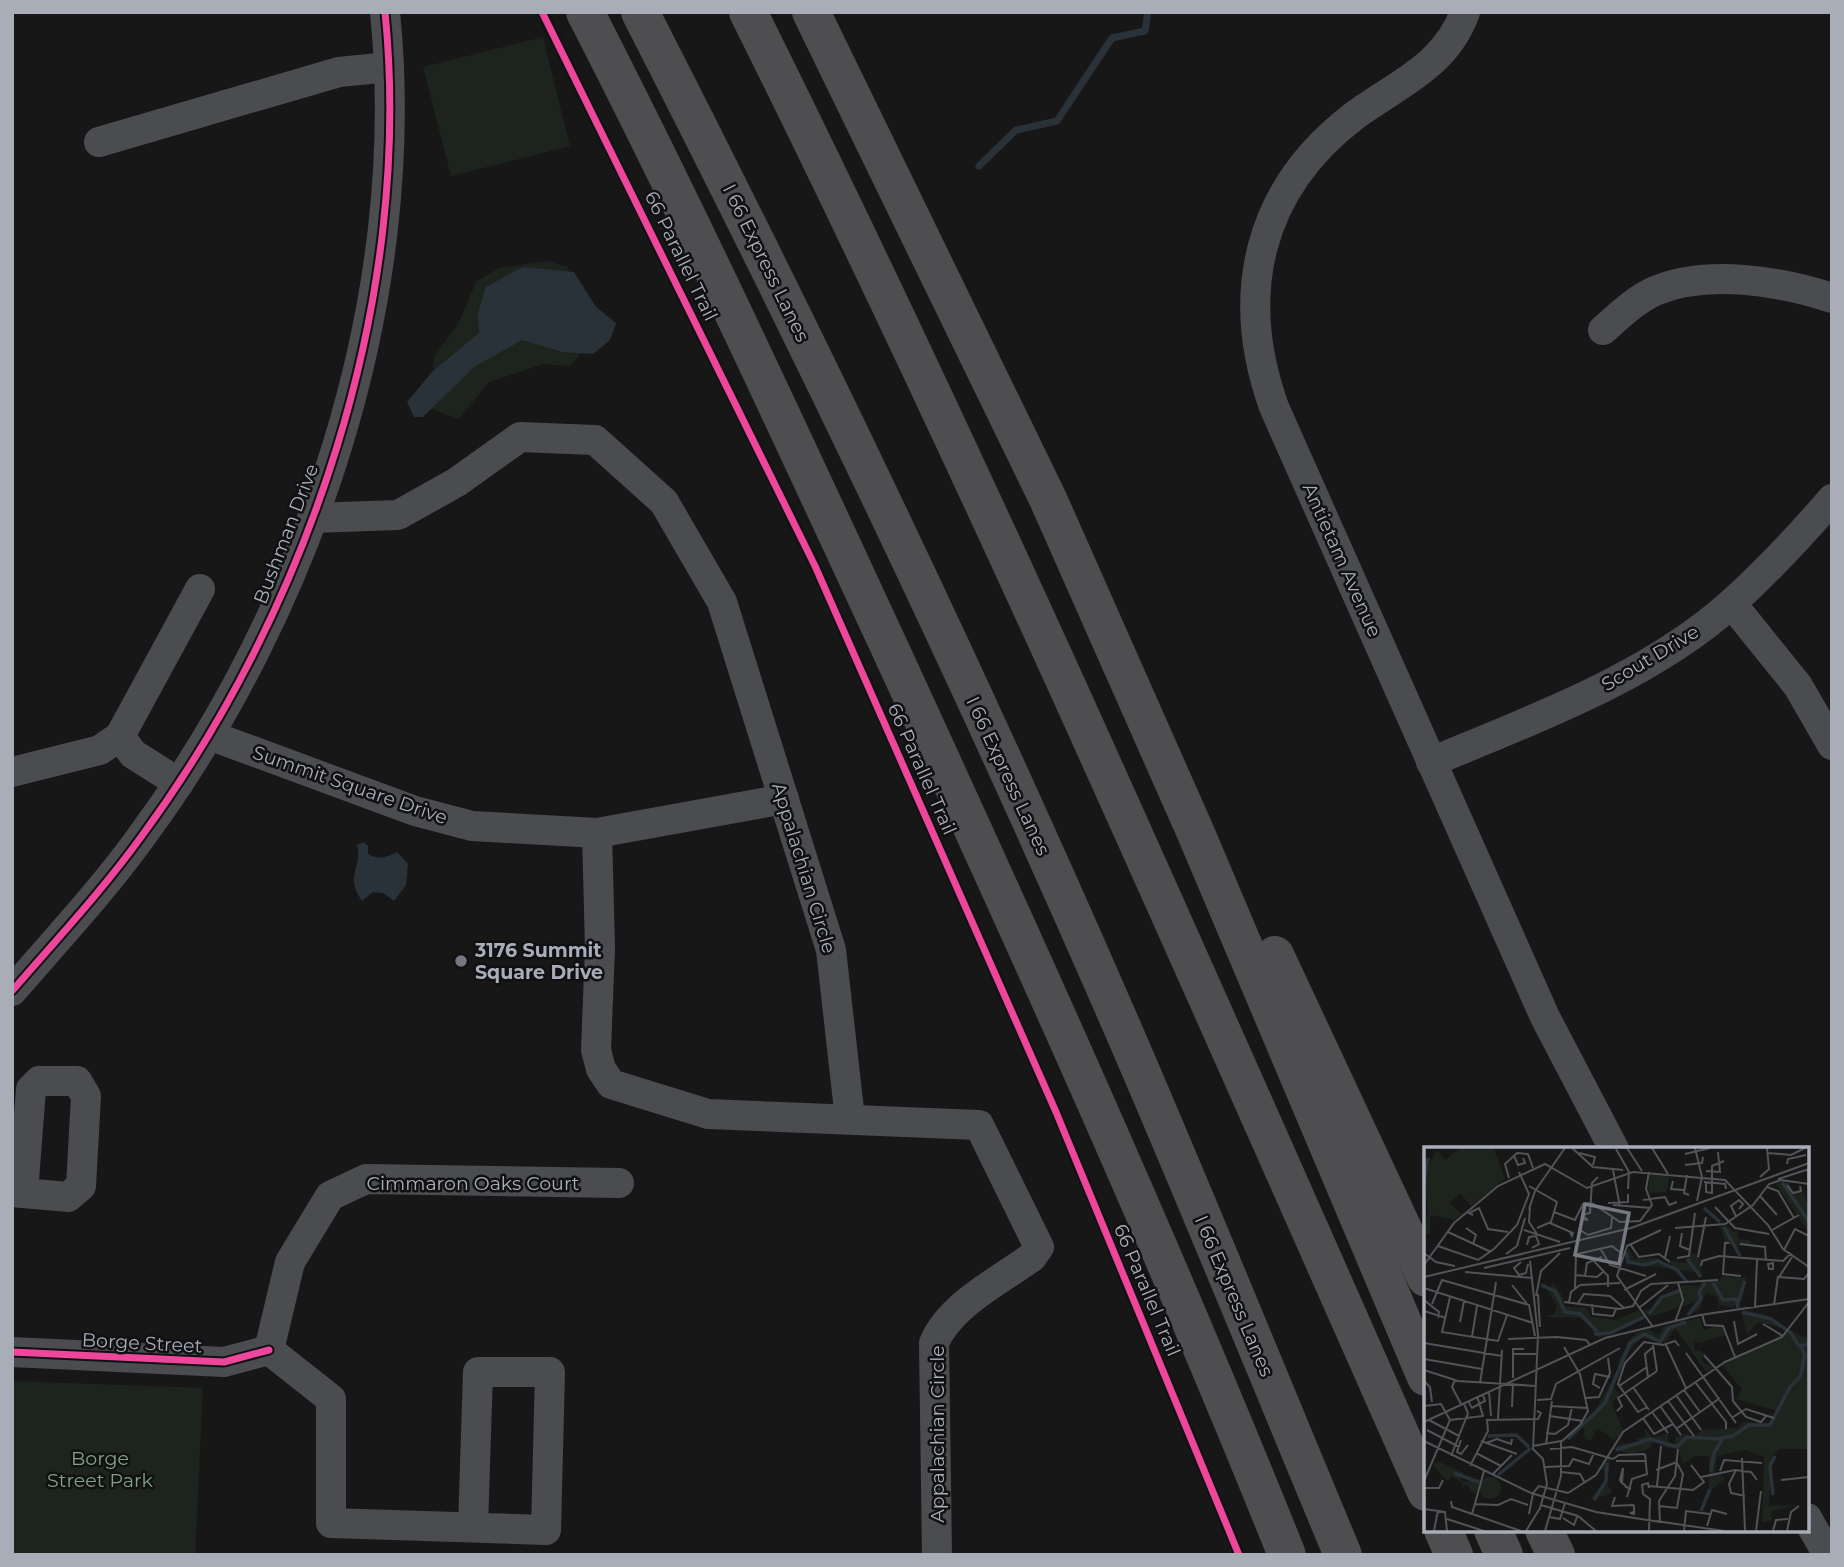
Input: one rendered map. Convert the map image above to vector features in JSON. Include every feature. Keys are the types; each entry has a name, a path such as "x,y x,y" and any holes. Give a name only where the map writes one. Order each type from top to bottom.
{"highway":[{"path":"585,12 681,198 1054,1004 1202,1345 1287,1555"},
{"name":"I 66 Express Lanes","path":"640,12 790,310 987,729 1112,1004 1343,1555"},
{"path":"748,12 867,250 1052,648 1424,1487"},
{"path":"811,12 1267,940 1424,1274"},
{"path":"1048,499 1195,831 1424,1372"},
{"path":"1444,1532 1454,1555"},
{"path":"1494,1532 1504,1555"},
{"path":"1545,1532 1556,1555"}],"street":[{"name":"Bushman Drive","path":"12,991 107,882 179,783 209,735 275,608 312,518 337,445 363,347 378,260 390,138 386,12"},
{"name":"Antietam Avenue","path":"1465,12 1453,37 1423,72 1355,115 1331,136 1293,179 1265,238 1254,306 1256,349 1274,407 1545,1017 1613,1147"},
{"path":"99,142 339,72 389,67"},
{"path":"1603,330 1632,305 1654,292 1680,284 1719,281 1768,283 1832,298"},
{"name":"Appalachian Circle","path":"312,518 398,514 457,482 520,437 595,440 664,502 722,602 831,950 850,1119 979,1125 1039,1247 1032,1257 954,1314 941,1327 934,1343 937,1555"},
{"name":"Scout Drive","path":"1431,762 1592,692 1660,654 1732,604 1832,499"},
{"path":"12,772 100,750 120,736 200,589"},
{"path":"1732,604 1798,686 1832,745"},
{"name":"Summit Square Drive","path":"209,735 415,811 472,826 597,833 784,799"},
{"path":"120,736 134,754 179,783"},
{"path":"597,833 600,948 596,1051 601,1069 611,1084 708,1114 850,1119"},
{"name":"Cimmaron Oaks Court","path":"269,1350 290,1262 330,1196 366,1179 619,1183"},
{"path":"269,1350 331,1399 331,1523 546,1530 550,1372 478,1372 473,1527"},
{"name":"Borge Street","path":"12,1352 224,1362 269,1350"},
{"path":"1809,1521 1829,1553"}],"green space":[{"path":"543,37 570,146 451,176 423,67"},
{"path":"548,261 568,267 573,294 603,327 570,366 543,364 489,382 459,419 431,409 434,357 459,322 476,282 499,268"},
{"name":"Borge Street Park","path":"12,1381 203,1388 195,1555 12,1555"}],"shaded area":[{"path":"523,267 574,272 596,307 616,323 610,340 593,354 563,352 522,340 474,367 423,417 414,417 407,402 432,372 479,333 478,313 486,287"},
{"path":"364,842 368,846 368,854 382,857 397,852 408,864 406,885 394,901 383,893 373,892 362,901 357,892 354,878 358,859 357,845"}],"waterway":[{"path":"979,166 1016,130 1057,121 1112,38 1145,31 1148,12"}],"cycle path":[{"path":"12,991 126,857 201,748 255,652 300,551 337,446 365,338 383,229 390,120 385,12"},
{"name":"66 Parallel Trail","path":"542,12 815,566 1056,1112 1239,1555"},
{"path":"12,1352 224,1362 269,1350"}],"place":[{"name":"3176 Summit Square Drive","path":"461,961"}]}
